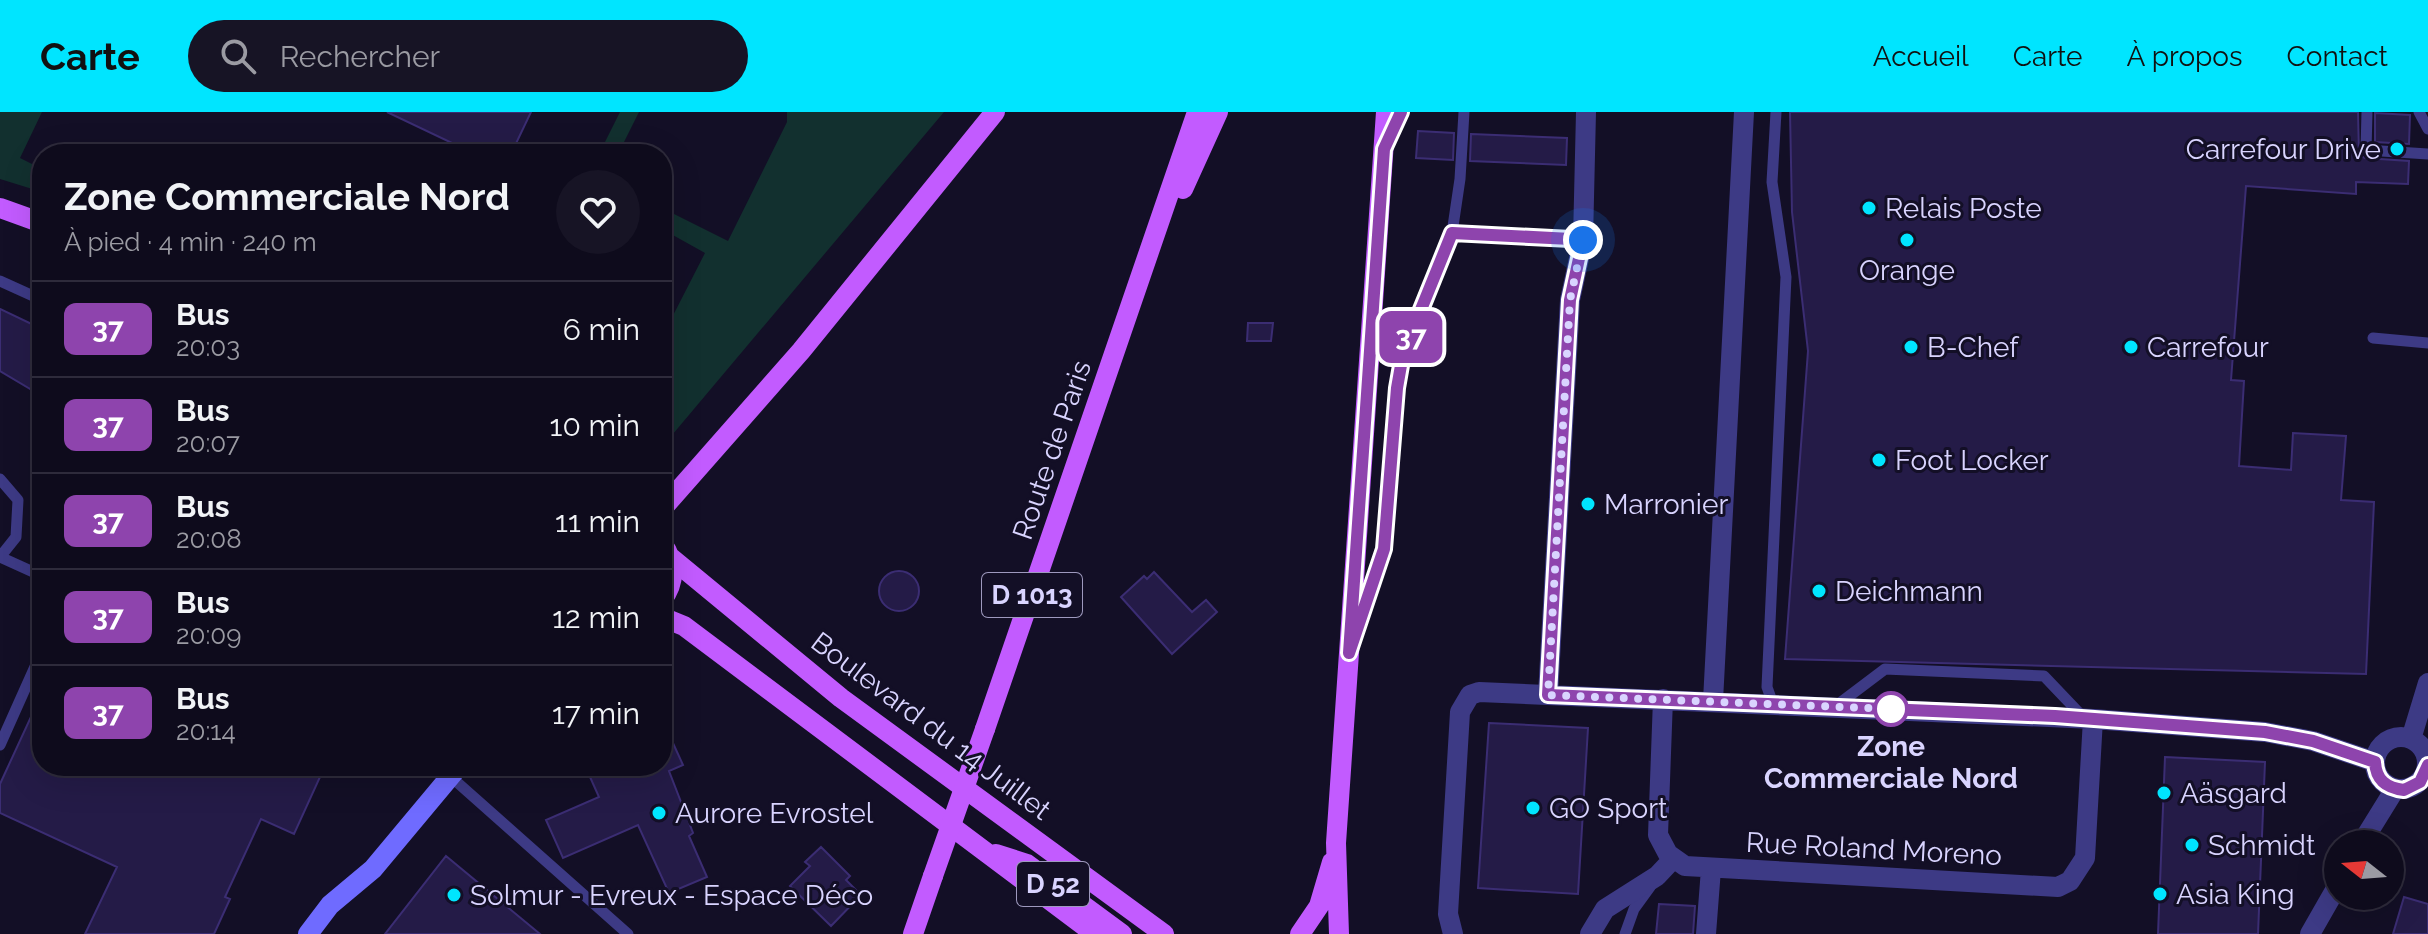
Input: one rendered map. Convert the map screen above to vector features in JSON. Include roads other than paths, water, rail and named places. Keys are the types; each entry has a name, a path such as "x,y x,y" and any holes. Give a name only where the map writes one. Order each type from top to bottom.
{"main road":[{"path":"672,498 801,351 995,112"},
{"name":"Route de Paris","path":"913,934 1197,112"},
{"name":"Route de Paris","path":"1141,279 1218,112"},
{"path":"1339,934 1336,843 1386,112"},
{"path":"0,208 32,219"},
{"name":"Boulevard du 14 Juillet","path":"672,555 841,698 1164,934"},
{"path":"672,621 684,626 1095,934"},
{"path":"308,934 330,905 373,869 450,776"},
{"path":"1300,934 1319,906 1336,843"},
{"name":"D 52","path":"977,848 1027,864 1122,934"}],"street":[{"path":"1548,695 1570,300 1583,240 1586,112"},
{"path":"1713,701 1744,112"},
{"path":"2411,739 2428,683"},
{"path":"1453,934 1448,914 1460,712 1464,701 1479,692 2089,718 2265,732 2313,741 2375,762"},
{"path":"1590,934 1605,909 1657,876 1673,859 1658,835 1663,699"},
{"name":"Rue Roland Moreno","path":"1673,859 1685,866 1711,869 2058,887 2070,881 2085,858 2089,718"},
{"path":"2395,737 2411,739 2418,743 2427,757 2427,774 2413,787 2395,789 2380,779 2375,762 2377,753 2388,740 2395,737"},
{"path":"2370,830 2395,789"},
{"path":"1706,934 1711,869"},
{"path":"2310,934 2324,910"}],"lane":[{"path":"1384,149 1401,112"},
{"path":"1349,653 1384,549 1397,388 1403,354 1452,233 1460,179 1464,112"},
{"path":"1773,704 1767,687 1786,277 1772,182 1776,112"},
{"path":"2367,112 2366,150 2428,154"},
{"path":"2419,112 2428,129"},
{"path":"1452,233 1583,240"},
{"path":"0,281 32,295"},
{"path":"2373,338 2428,343"},
{"path":"0,479 18,500 16,537 0,557 32,571"},
{"path":"1835,706 1885,669 2029,675 2044,676 2089,718"},
{"path":"0,745 32,673"},
{"path":"459,776 628,934"},
{"path":"1625,934 1634,909 1657,876"}],"place":[{"name":"Carrefour Drive","path":"2397,149"},
{"name":"Relais Poste","path":"1869,208"},
{"name":"Orange","path":"1907,240"},
{"name":"B-Chef","path":"1911,347"},
{"name":"Carrefour","path":"2131,347"},
{"name":"Foot Locker","path":"1879,460"},
{"name":"Marronier","path":"1588,504"},
{"name":"Deichmann","path":"1819,591"},
{"name":"Zone Commerciale Nord","path":"1891,709"},
{"name":"Aäsgard","path":"2164,793"},
{"name":"GO Sport","path":"1533,808"},
{"name":"Aurore Evrostel","path":"659,813"},
{"name":"Schmidt","path":"2192,845"},
{"name":"Asia King","path":"2160,894"},
{"name":"Solmur - Evreux - Espace Déco","path":"454,895"}]}
